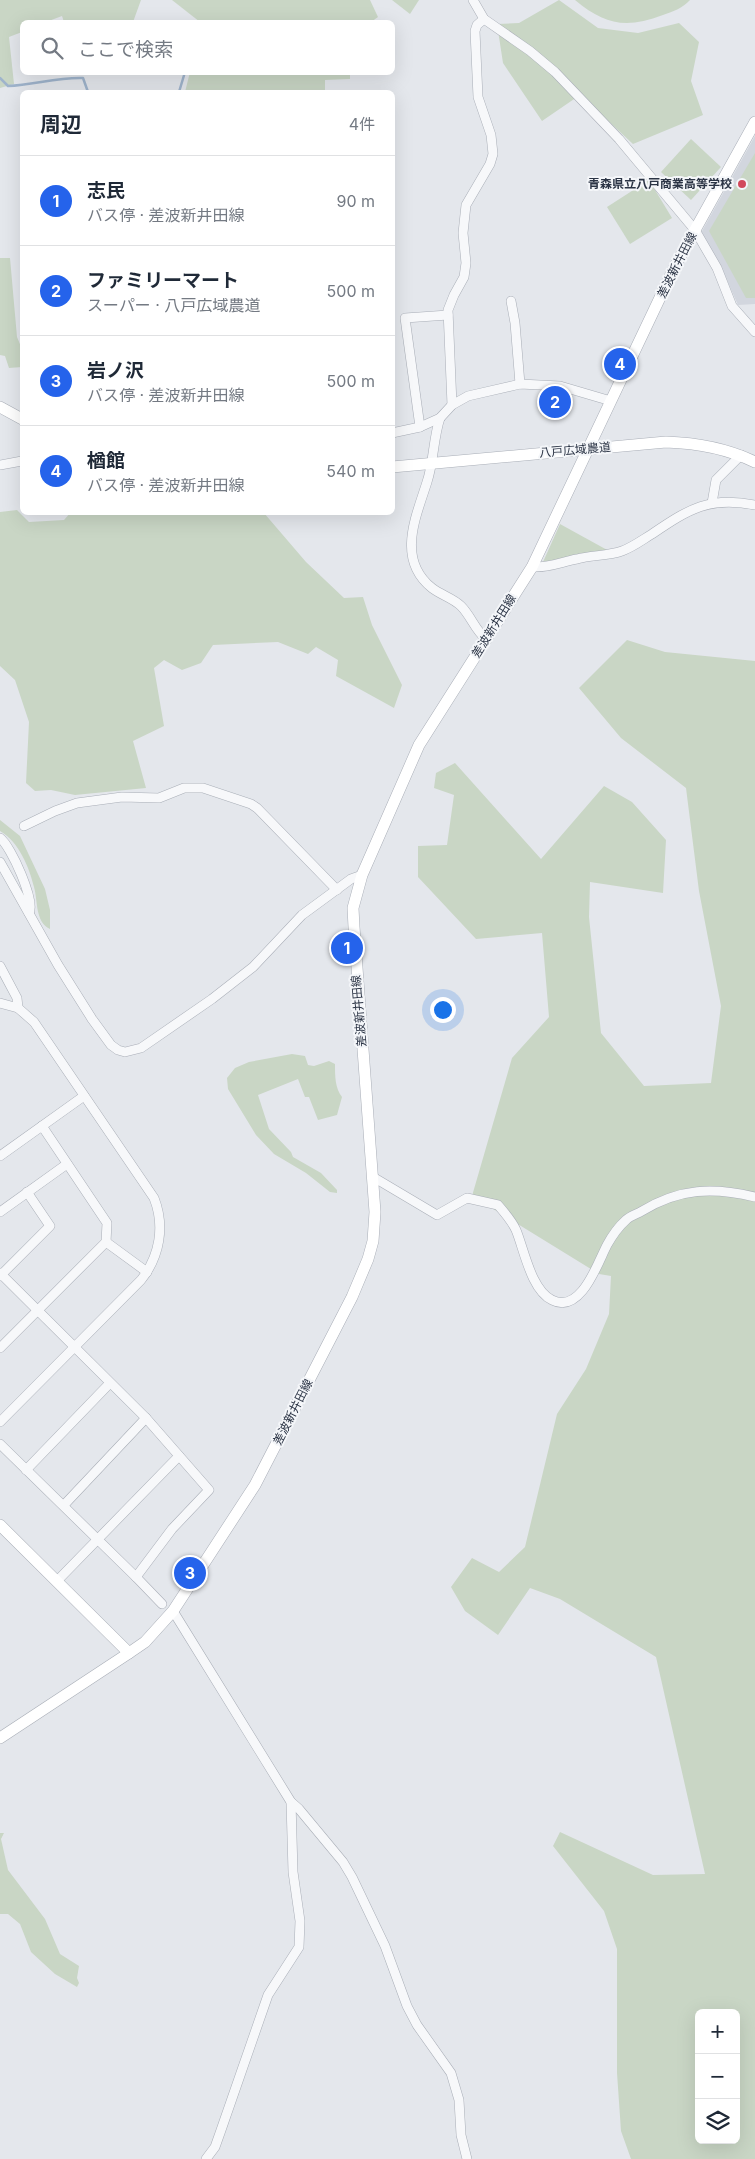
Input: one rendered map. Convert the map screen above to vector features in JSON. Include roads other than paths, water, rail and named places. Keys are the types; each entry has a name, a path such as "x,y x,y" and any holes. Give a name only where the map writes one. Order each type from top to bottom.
{"main road":[{"name":"差波新井田線","path":"0,1738 145,1642 173,1611 255,1485 352,1297 368,1259 373,1241 375,1212 354,927 354,908 362,875 420,745 532,567 695,230 755,122"},
{"path":"0,407 20,417"},
{"name":"八戸広域農道","path":"395,467 666,442 705,444 741,455 755,462"},
{"path":"0,1525 129,1653"}],"street":[{"path":"473,0 484,19 530,51 573,89 619,139 695,230 717,268 732,306 755,332"},
{"path":"452,405 448,310 464,277 466,263 463,233 466,205 490,164 493,154 491,135 478,97 475,31 477,25 484,19"},
{"path":"511,301 515,323 520,384"},
{"path":"420,427 405,318 448,315"},
{"path":"395,432 420,427 440,418 452,405 468,396 520,384 560,386 611,401"},
{"path":"440,418 436,431 432,464 412,531 413,561 420,576 430,587 456,601 463,608 478,632 486,639"},
{"path":"712,503 716,480 741,455"},
{"path":"0,464 20,461"},
{"path":"532,567 542,568 576,559 621,552 685,512 712,503 741,502 755,505"},
{"path":"24,826 77,803 122,797 158,798 184,788 203,788 251,804 257,808 337,890"},
{"path":"0,838 7,846 30,898 31,909 29,913"},
{"path":"0,862 58,965 92,1020 111,1045 118,1050 131,1052 141,1048 170,1029 253,968 302,915 362,875"},
{"path":"0,966 17,998 18,1008"},
{"path":"0,1003 18,1008 34,1022 140,1177 157,1206 160,1227 159,1240 153,1262 147,1272 0,1422"},
{"path":"0,1156 84,1096"},
{"path":"0,1348 106,1242 107,1223 42,1126"},
{"path":"0,1212 68,1164"},
{"path":"373,1177 436,1215 467,1198 498,1205 516,1229 530,1268 540,1287 551,1300 560,1302 575,1298 583,1290 595,1273 616,1232 626,1220 652,1204 683,1193 701,1190 729,1191 755,1197"},
{"path":"27,1192 50,1226 1,1275 146,1418 209,1490 172,1529 136,1577"},
{"path":"106,1242 147,1272"},
{"path":"26,1470 110,1383"},
{"path":"64,1505 146,1418"},
{"path":"0,1444 64,1505 162,1604"},
{"path":"57,1581 179,1456"},
{"path":"173,1611 291,1802 343,1862 352,1877 385,1946 407,2006 417,2025 451,2073 459,2100 462,2136 467,2159"},
{"path":"206,2159 215,2147 268,1995 298,1947 300,1921 294,1872 291,1802"}],"waterway":[{"path":"180,90 184,75"},
{"path":"0,78 8,86 83,78 87,90"}],"place":[{"name":"青森県立八戸商業高等学校","path":"742,184"},
{"name":"楢館","path":"620,364"},
{"name":"ファミリーマート","path":"555,402"},
{"name":"志民","path":"347,948"},
{"name":"岩ノ沢","path":"190,1573"}]}
